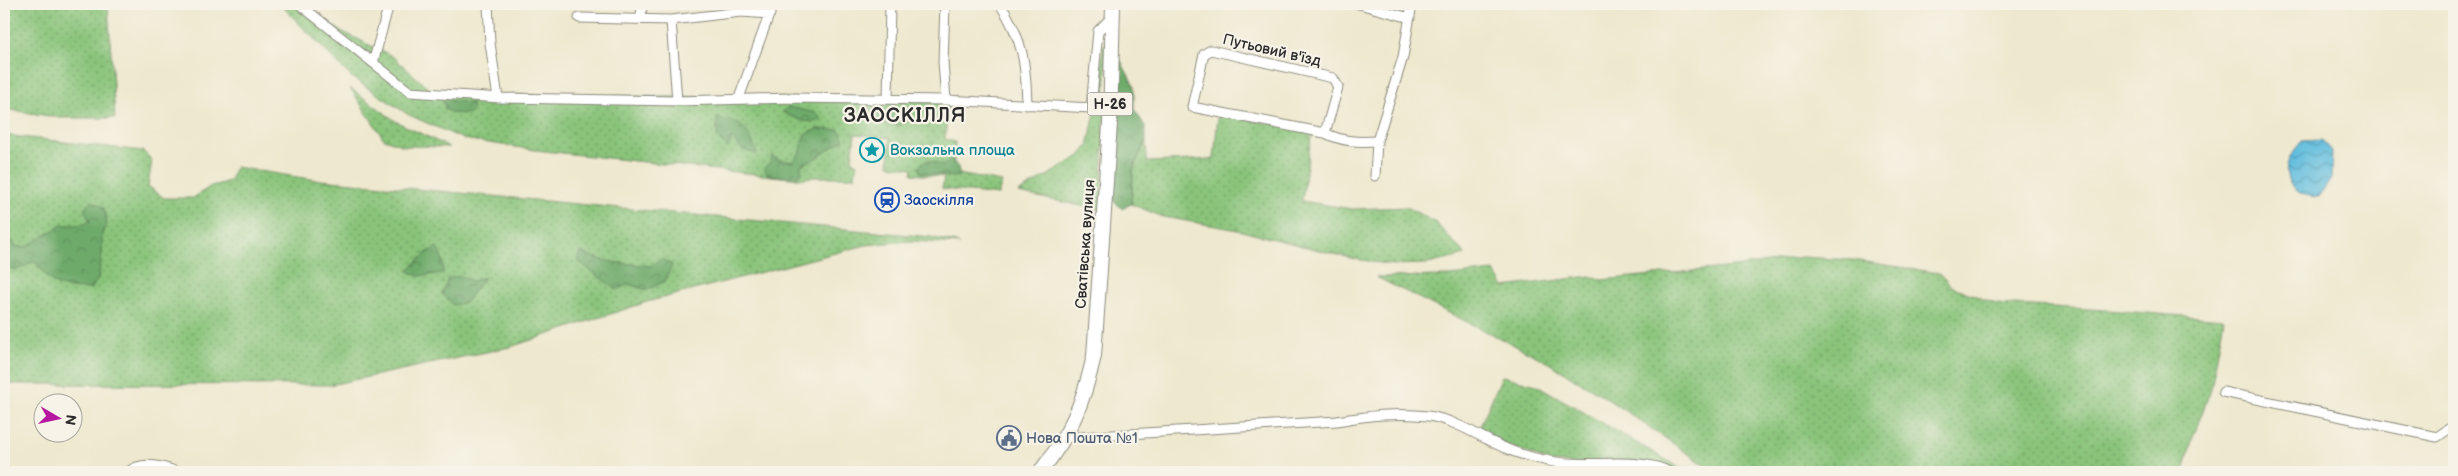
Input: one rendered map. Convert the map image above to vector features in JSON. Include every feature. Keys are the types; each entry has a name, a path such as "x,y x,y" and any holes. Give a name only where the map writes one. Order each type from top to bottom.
{"main road":[{"name":"Сватівська вулиця","path":"1040,472 1076,418 1086,389 1094,356 1105,205 1113,10"}],"street":[{"path":"299,4 410,92 498,98 677,100 739,98 766,101 791,98 946,100 1091,108 1098,32 1113,10"},
{"path":"373,63 389,4"},
{"path":"488,4 490,43 498,98"},
{"path":"641,18 642,4"},
{"path":"739,98 773,4"},
{"path":"888,99 890,4"},
{"path":"1000,4 1014,25 1026,68 1027,105"},
{"path":"1359,4 1410,18"},
{"path":"1375,176 1377,141 1403,57 1412,4"},
{"path":"945,5 943,62 946,100"},
{"path":"580,18 671,20 741,12 770,14"},
{"path":"671,20 677,100"},
{"name":"Путьовий в'їзд","path":"1211,50 1333,78 1338,87 1325,133 1192,108 1204,54 1211,50"},
{"path":"1325,133 1338,140 1352,143 1377,141"},
{"path":"2223,392 2437,437 2453,426 2454,421"},
{"path":"1064,438 1337,422 1363,416 1409,414 1447,420 1506,449 1549,461 1570,464 1648,465 1669,472"},
{"path":"128,472 147,465 167,468 176,472"}],"green space":[{"path":"4,4 108,4 115,118 62,118 4,109"},
{"path":"291,4 299,4 341,31 392,56 435,94 949,100 945,139 955,142 953,173 1002,182 998,195 942,189 944,177 912,174 913,168 889,165 890,138 855,134 852,161 857,164 855,177 811,177 799,179 535,150 463,139 409,115 350,76 284,8"},
{"path":"1107,42 1101,210 1018,193 1080,156 1088,146 1097,103 1103,46"},
{"path":"1120,59 1134,86 1134,109 1145,126 1146,140 1133,169 1131,204 1122,209 1114,201 1118,68"},
{"path":"350,88 397,122 449,147 404,146 384,139"},
{"path":"444,100 471,103 473,108 469,114 451,113 445,109"},
{"path":"788,107 816,113 822,120 807,122 797,119 783,112"},
{"path":"881,111 911,112 911,119 901,125 878,124 872,113"},
{"path":"1218,115 1312,130 1302,201 1352,209 1407,207 1436,223 1466,255 1428,264 1392,265 1355,259 1233,229 1163,217 1131,204 1134,167 1146,140 1147,162 1214,159"},
{"path":"717,118 733,122 744,128 751,138 757,154 743,150 732,138 728,147 717,138"},
{"path":"818,129 839,130 844,140 801,165 801,175 794,177 768,175 764,168 771,161 772,155 776,159 793,162 801,151 804,135"},
{"path":"4,135 143,151 152,160 148,186 164,198 193,198 211,186 230,181 235,167 310,179 931,237 960,244 910,241 866,245 647,302 510,347 330,385 4,384"},
{"path":"951,159 958,167 960,175 954,177 920,172 919,167 924,162 933,161 943,166"},
{"path":"92,201 104,208 107,224 102,233 102,253 98,279 91,289 70,288 58,285 47,277 34,261 17,270 4,267 4,230 17,247 26,247 62,225 81,225 90,221 84,208"},
{"path":"437,247 443,261 443,273 419,276 408,271 426,253"},
{"path":"581,252 598,259 615,262 651,266 662,259 672,265 665,281 647,290 628,284 617,290 578,261"},
{"path":"1802,257 1853,260 1939,273 1951,286 1996,304 2224,319 2211,389 2192,440 2184,472 1715,472 1600,394 1540,358 1376,277 1449,276 1494,271 1504,287 1590,276 1601,280 1734,267"},
{"path":"460,276 472,281 484,277 466,302 453,305 442,294 448,279"},
{"path":"1502,376 1537,385 1687,472 1551,462 1477,433"}],"water":[{"path":"2322,140 2332,151 2331,179 2319,197 2311,197 2297,191 2292,186 2288,180 2287,165 2291,155 2302,141"}],"place":[{"name":"Вокзальна площа","path":"872,150"},
{"name":"Заоскiлля","path":"887,200"},
{"name":"Нова Пошта №1","path":"1009,438"}],"district":[{"name":"ЗАОСКIЛЛЯ","path":"905,115"}]}
